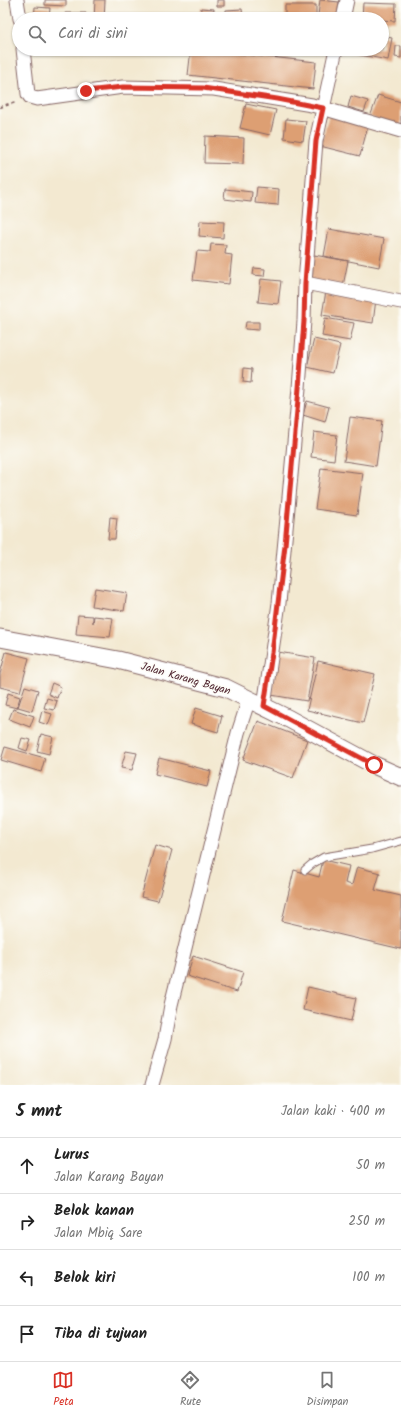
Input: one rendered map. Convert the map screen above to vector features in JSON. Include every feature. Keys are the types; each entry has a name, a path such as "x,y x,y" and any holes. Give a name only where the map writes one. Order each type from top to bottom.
{"street":[{"path":"18,0 19,12"},
{"path":"344,12 347,0"},
{"path":"25,56 28,94 36,100 123,87 203,88 277,99 323,108 401,131"},
{"path":"264,706 285,545 300,381 305,283 316,141 334,56"},
{"path":"305,283 401,302"},
{"name":"Jalan Karang Bayan","path":"0,638 118,660 226,688 264,706 374,765 401,777"},
{"path":"152,1085 165,1039 173,998 238,733 249,699"}],"lane":[{"path":"305,870 324,857 372,849 401,841"}],"building":[{"path":"45,0 66,0 66,6 45,5"},
{"path":"95,0 105,0 104,12 94,12"},
{"path":"217,0 224,0 224,6 217,6"},
{"path":"320,0 339,2 338,12 318,12"},
{"path":"363,3 396,4 395,21 389,21 389,12 362,12"},
{"path":"285,5 316,5 316,12 285,12"},
{"path":"35,7 50,8 50,12 35,12"},
{"path":"201,8 214,9 214,12 201,12"},
{"path":"242,9 242,12 226,12 226,10"},
{"path":"389,37 392,38 389,54"},
{"path":"396,46 401,46 401,58 395,57"},
{"path":"190,56 261,56 316,62 313,89 188,75"},
{"path":"366,56 389,56 388,60"},
{"path":"378,95 401,102 401,127 370,117"},
{"path":"351,96 368,101 364,112 348,107"},
{"path":"246,104 276,110 270,135 240,128"},
{"path":"329,115 368,126 360,156 320,146"},
{"path":"286,119 306,121 303,141 284,138"},
{"path":"205,136 244,138 243,164 204,163"},
{"path":"257,187 279,189 278,205 255,203"},
{"path":"225,189 252,192 251,202 224,199"},
{"path":"200,221 224,222 223,238 199,236"},
{"path":"329,229 384,239 379,267 324,256"},
{"path":"211,244 226,245 225,254 232,255 229,284 193,280 197,251 210,252"},
{"path":"314,255 348,261 343,286 309,280"},
{"path":"254,268 265,269 264,276 253,275"},
{"path":"261,279 281,281 278,304 258,302"},
{"path":"326,291 376,299 373,323 322,315"},
{"path":"325,318 354,323 350,341 322,336"},
{"path":"246,322 259,322 259,330 245,329"},
{"path":"314,339 340,345 333,373 307,367"},
{"path":"244,368 252,369 251,383 243,382"},
{"path":"307,401 329,407 325,422 303,415"},
{"path":"350,417 382,421 376,466 344,461"},
{"path":"314,432 337,435 334,460 311,457"},
{"path":"321,468 363,473 357,515 315,509"},
{"path":"110,517 117,518 115,539 108,539"},
{"path":"95,588 127,593 124,611 92,606"},
{"path":"78,615 93,616 93,623 94,616 113,618 110,637 76,634"},
{"path":"6,652 29,658 20,692 0,687 0,674"},
{"path":"278,652 315,658 307,701 271,695"},
{"path":"318,661 375,674 363,723 307,710"},
{"path":"52,683 61,687 57,698 48,694"},
{"path":"25,686 38,690 32,711 18,707"},
{"path":"8,693 20,697 17,708 5,705"},
{"path":"47,698 57,701 54,710 44,708"},
{"path":"196,708 222,716 218,732 191,724"},
{"path":"13,709 34,716 30,727 9,719"},
{"path":"42,711 52,714 48,725 39,722"},
{"path":"258,721 307,740 293,778 243,760"},
{"path":"41,734 53,737 49,754 37,751"},
{"path":"22,738 31,740 27,751 19,748"},
{"path":"5,747 45,758 41,772 1,760"},
{"path":"126,751 137,753 132,770 121,768"},
{"path":"159,758 211,771 207,787 155,774"},
{"path":"155,845 172,850 158,901 141,897"},
{"path":"323,860 349,866 345,883 352,885 357,867 380,873 375,890 401,896 401,949 282,921 294,870 319,877"},
{"path":"193,956 243,972 237,992 187,976"},
{"path":"308,987 356,998 351,1021 303,1010"}],"route":[{"path":"86,91 123,87 214,88 323,108 316,141 305,283 299,388 285,545 279,603 264,706 374,765"}]}
